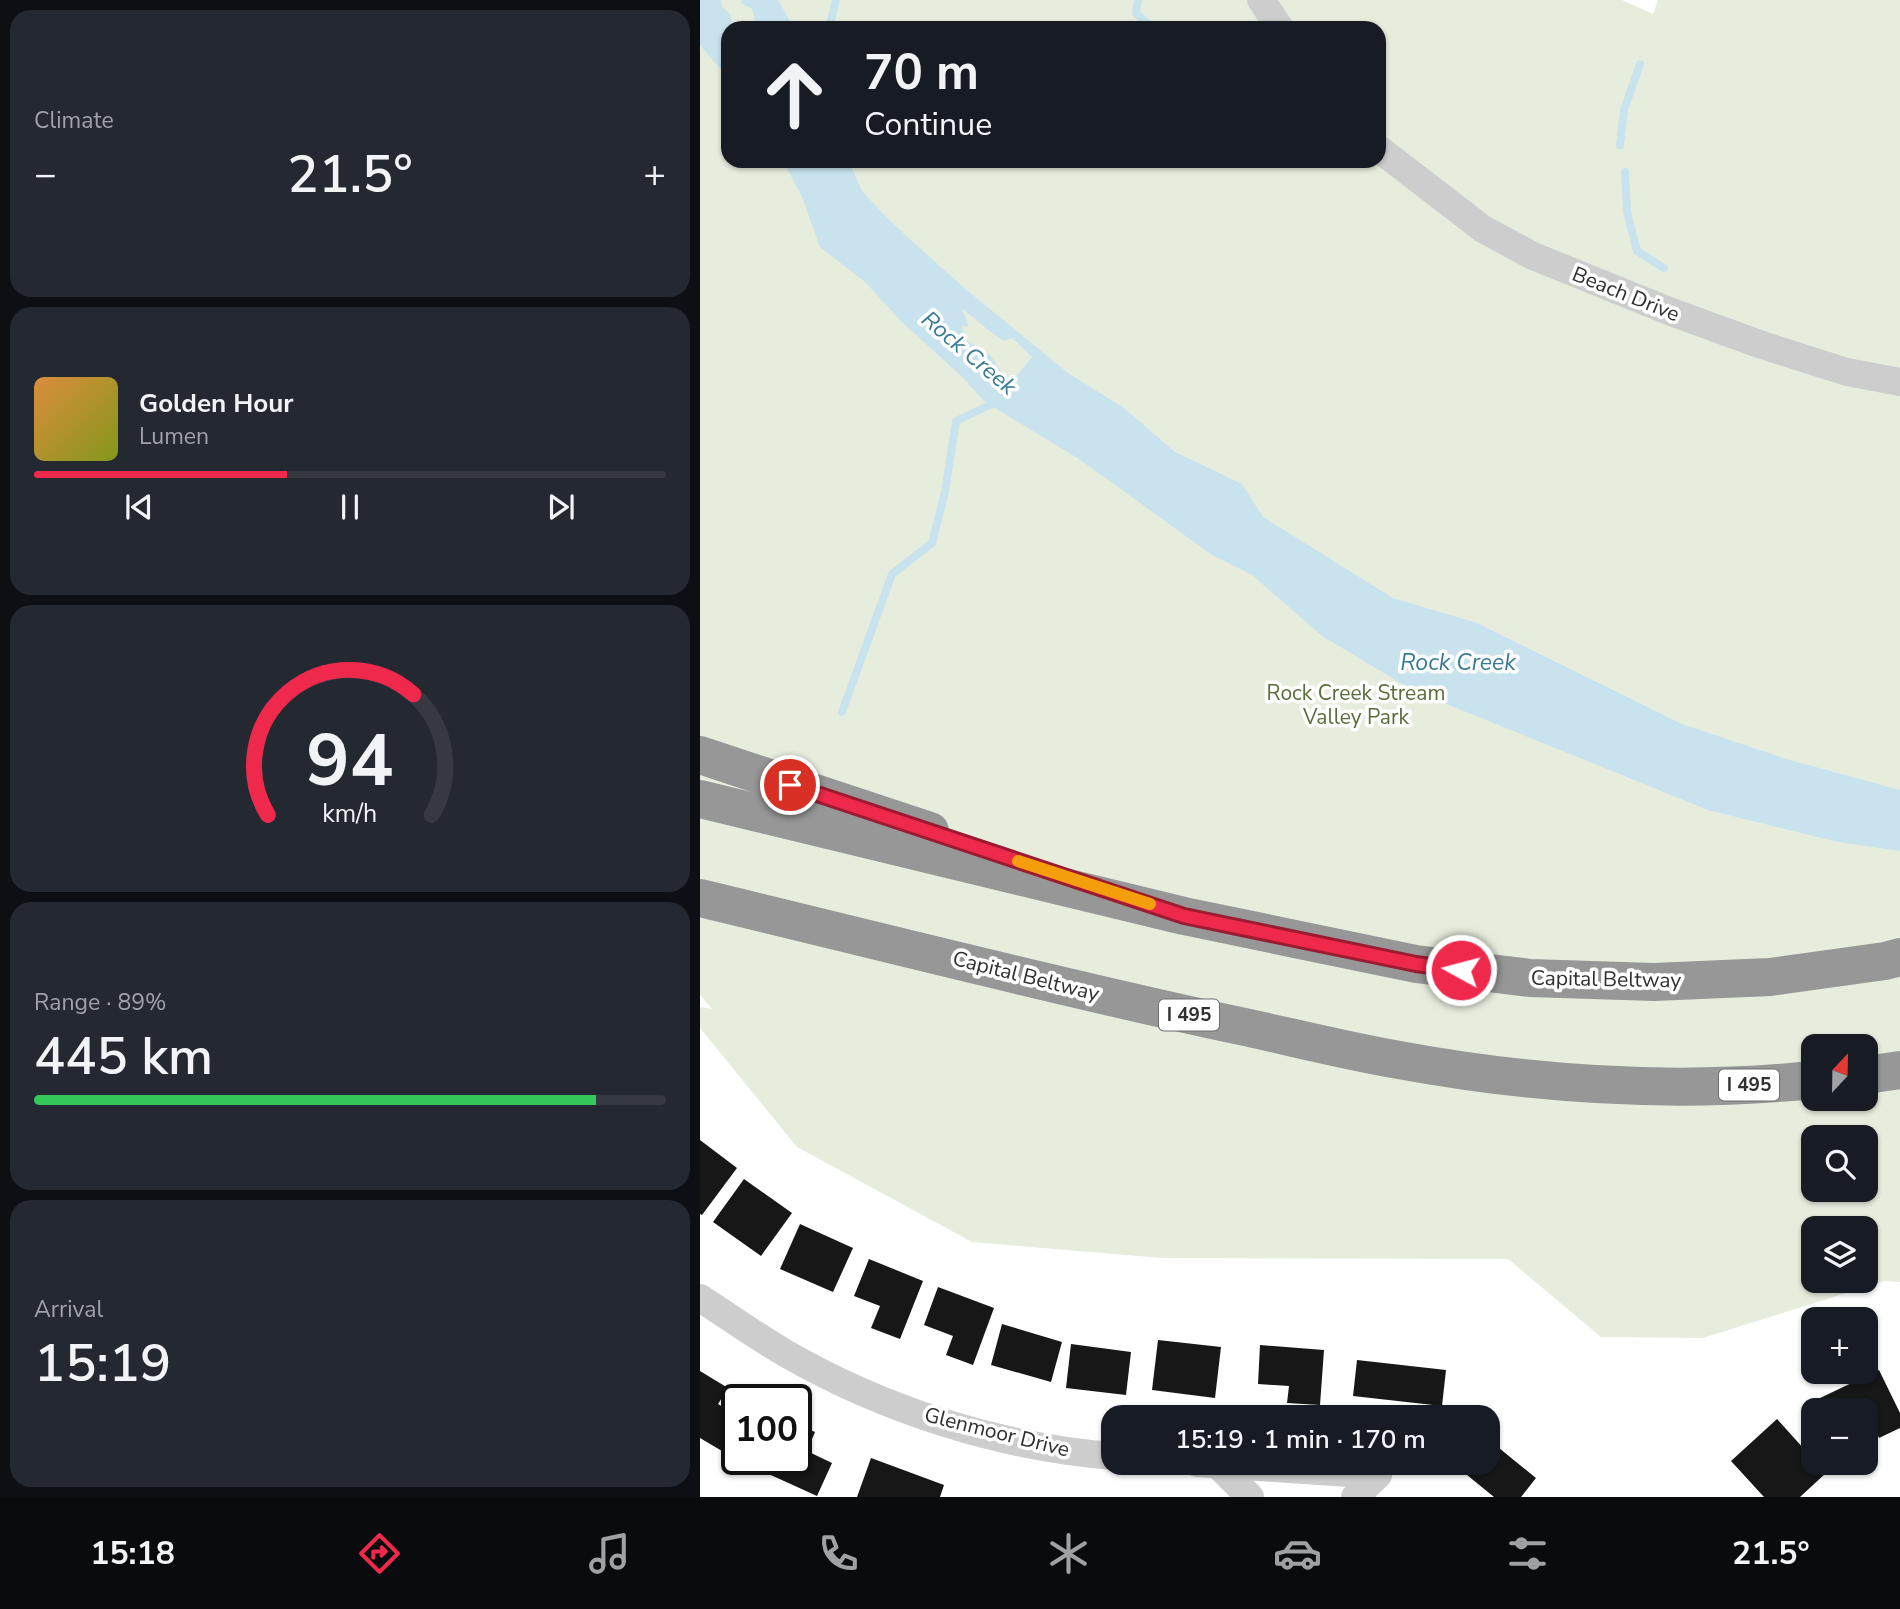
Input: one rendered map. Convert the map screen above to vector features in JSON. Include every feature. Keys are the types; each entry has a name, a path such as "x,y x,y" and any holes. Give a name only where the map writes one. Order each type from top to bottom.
{"highway":[{"path":"700,755 1184,916"},
{"name":"Capital Beltway","path":"700,799 1184,916 1416,964 1530,978 1654,982 1770,976 1900,957"},
{"name":"Capital Beltway","path":"700,898 1164,1010 1399,1060 1521,1079 1648,1088 1801,1081"},
{"path":"1878,1073 1900,1070"}],"street":[{"path":"1261,0 1275,21"},
{"name":"Beach Drive","path":"1386,155 1483,229 1533,256 1762,345 1847,372 1900,382"},
{"name":"Glenmoor Drive","path":"700,1298 785,1353 858,1391 938,1421 1001,1438 1101,1454"},
{"path":"1222,1475 1250,1497"},
{"path":"1355,1497 1378,1475"}],"green space":[{"name":"Rock Creek Stream Valley Park","path":"700,0 1622,0 1653,14 1658,0 1900,0 1900,1282 1878,1283 1878,1216 1801,1216 1801,1293 1846,1293 1703,1338 1601,1337 1508,1259 1162,1258 972,1242 797,1147 700,1028 700,1007 712,1009 700,995"}],"water":[{"path":"700,0 721,0 722,7 730,14 732,21 721,21 721,70 700,45"},
{"path":"741,0 778,0 790,21 755,21 752,9 741,3"},
{"name":"Rock Creek","path":"787,168 852,168 862,191 889,220 963,287 1068,373 1124,408 1175,452 1242,484 1263,517 1393,598 1477,623 1682,724 1790,760 1900,790 1900,851 1838,842 1708,810 1412,690 1322,636 1252,575 1212,555 1079,459 985,402 901,321 865,282 820,247 802,197","holes":["962,308 1004,341 1012,338 1032,357 1014,379 1001,371 990,355 964,339 962,326 969,327"]}],"building":[{"path":"700,1140 737,1168 702,1215 700,1214"},
{"path":"744,1179 792,1213 761,1256 713,1222"},
{"path":"800,1224 853,1248 833,1292 780,1269"},
{"path":"869,1259 923,1281 900,1339 871,1328 880,1306 854,1296"},
{"path":"938,1287 994,1308 973,1365 946,1355 953,1336 924,1325"},
{"path":"1002,1324 1062,1342 1051,1382 991,1365"},
{"path":"1158,1340 1221,1347 1215,1398 1152,1390"},
{"path":"1071,1344 1131,1352 1126,1395 1066,1388"},
{"path":"1260,1345 1324,1350 1320,1405 1287,1403 1289,1386 1258,1384"},
{"path":"1357,1360 1446,1370 1442,1405 1353,1396"},
{"path":"1878,1370 1900,1413 1900,1428 1879,1438 1878,1398 1820,1398 1850,1384 1878,1384"},
{"path":"700,1371 721,1384 721,1399 718,1404 721,1406 721,1450 700,1438"},
{"path":"1777,1419 1801,1446 1801,1475 1824,1475 1800,1497 1764,1497 1731,1461"},
{"path":"1500,1449 1536,1478 1521,1497 1494,1497 1467,1475 1500,1475"},
{"path":"812,1453 832,1463 817,1496 771,1475 812,1475"},
{"path":"871,1458 944,1485 940,1497 857,1497"}],"waterway":[{"path":"831,21 836,0"},
{"path":"1138,0 1136,13 1145,21"},
{"path":"1620,145 1624,110 1640,64"},
{"path":"1625,172 1627,212 1637,251 1664,268"},
{"path":"842,712 892,574 932,543 945,492 956,421 998,401"}],"slow traffic":[{"path":"1018,861 1150,904"}],"route":[{"path":"790,785 1184,916 1416,964 1461,970"}]}
